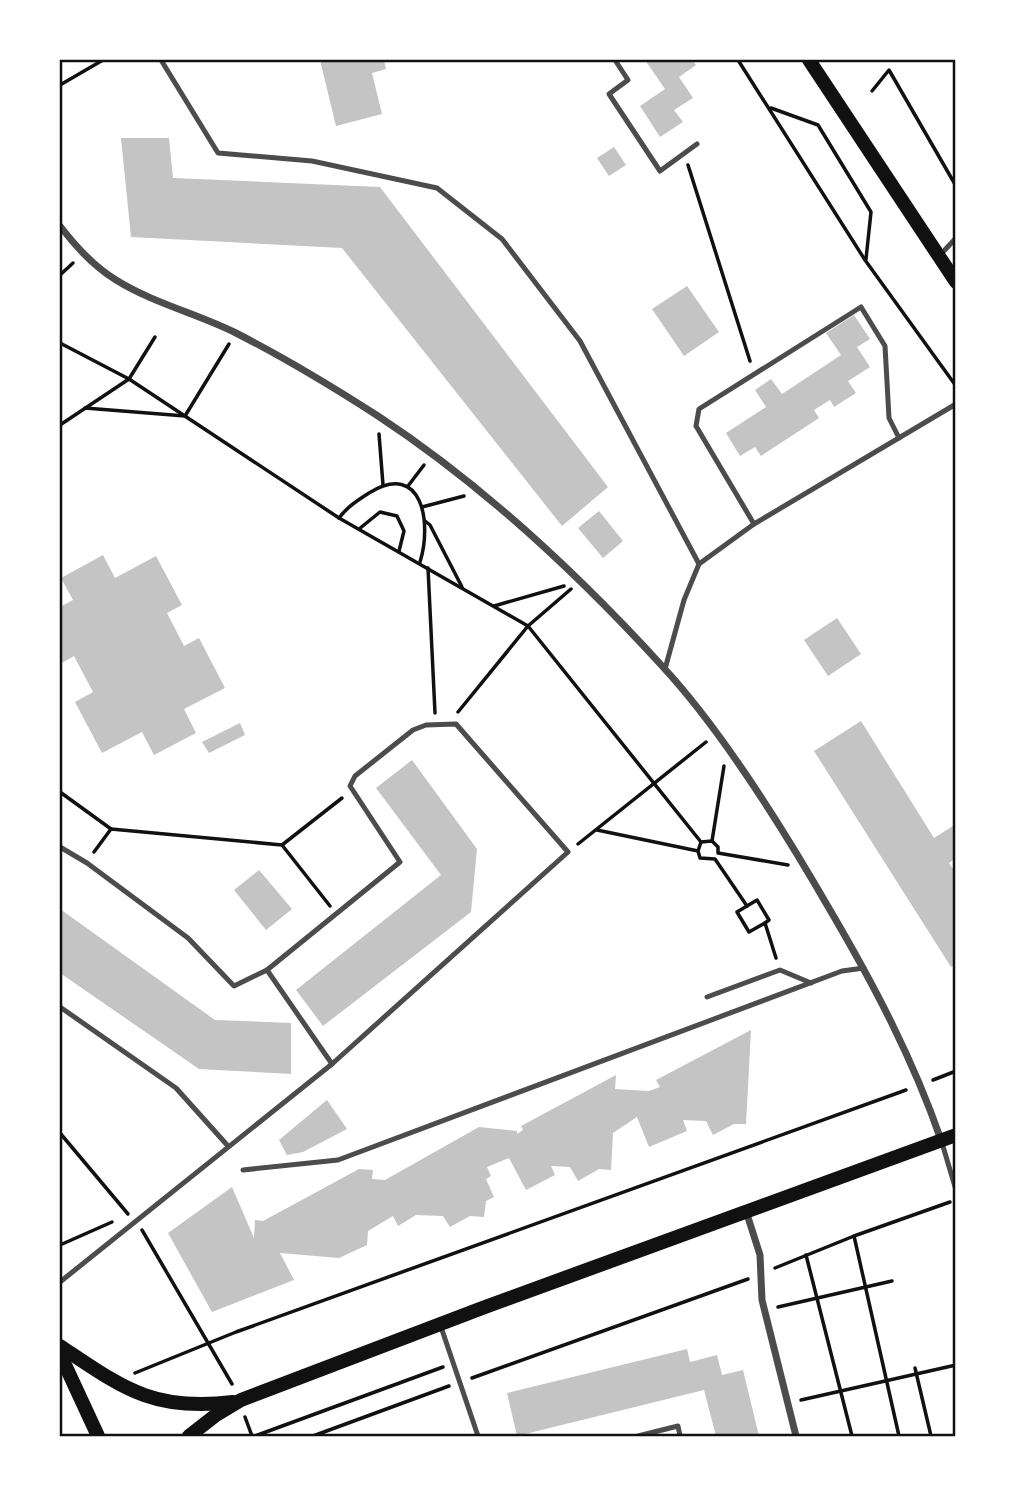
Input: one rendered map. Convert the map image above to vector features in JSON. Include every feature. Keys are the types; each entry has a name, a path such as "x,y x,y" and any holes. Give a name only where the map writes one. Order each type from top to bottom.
{"main road":[{"path":"809,60 956,282"},
{"path":"189,1437 216,1415 241,1400 440,1324 948,1138"},
{"path":"60,1346 143,1397 163,1402 212,1404 241,1400"},
{"path":"60,1354 83,1398 98,1437"}],"street":[{"path":"60,226 83,254 117,281 236,333 378,416 432,454 480,492 580,582 665,669 715,734 806,868 864,968 948,1138"},
{"path":"746,1211 760,1255 764,1309 796,1437"}],"lane":[{"path":"161,60 218,153 312,161 437,188 502,239 580,341 699,564"},
{"path":"615,60 628,80 609,94 660,171 697,144"},
{"path":"939,256 956,238"},
{"path":"754,524 696,426 699,409 754,377 860,307 885,346 888,418 899,438"},
{"path":"665,669 684,600 699,564 754,524 956,404"},
{"path":"60,847 87,863 188,938 234,986 267,970 401,862 350,786 355,776 413,730 426,725 456,723 568,852 332,1064 60,1282"},
{"path":"243,1170 338,1160 574,1069 842,971 864,968"},
{"path":"267,970 332,1064"},
{"path":"707,996 780,970 811,983"},
{"path":"60,1007 176,1088 228,1146"},
{"path":"948,1138 956,1191"},
{"path":"440,1324 478,1437"},
{"path":"638,1437 678,1426 680,1437"}],"path":[{"path":"60,85 103,60"},
{"path":"738,60 865,260 956,386"},
{"path":"872,91 889,70 956,186"},
{"path":"769,108 818,125 871,212 865,260"},
{"path":"684,153 754,377"},
{"path":"60,275 83,254"},
{"path":"185,416 236,333"},
{"path":"60,425 129,379 155,337"},
{"path":"60,343 129,379 359,529 528,626 701,842"},
{"path":"85,408 185,416"},
{"path":"378,416 383,485"},
{"path":"408,486 432,454"},
{"path":"340,517 353,503 383,485 395,482 408,486 422,507 425,521 424,546 419,563"},
{"path":"422,507 480,492"},
{"path":"359,529 380,512 397,516 404,531 399,551"},
{"path":"425,521 430,525 463,589"},
{"path":"428,568 436,722"},
{"path":"492,606 580,582"},
{"path":"426,725 436,722 449,723 528,626 580,582"},
{"path":"568,852 715,734"},
{"path":"712,841 727,751"},
{"path":"60,792 111,828 282,845 352,791"},
{"path":"87,863 111,828"},
{"path":"597,830 698,851"},
{"path":"701,842 712,841 718,846 715,859"},
{"path":"701,842 698,851 700,858 715,859"},
{"path":"282,845 337,913"},
{"path":"718,853 806,868"},
{"path":"715,859 747,906"},
{"path":"757,900 769,920 749,932 737,912 747,906 757,900"},
{"path":"765,923 780,970"},
{"path":"113,1381 502,1234 956,1071"},
{"path":"60,1133 134,1220 230,1379"},
{"path":"313,1437 762,1274 806,1254 956,1200"},
{"path":"60,1245 128,1214"},
{"path":"854,1236 899,1437"},
{"path":"806,1254 852,1437"},
{"path":"764,1309 892,1281"},
{"path":"255,1437 453,1363"},
{"path":"788,1403 956,1365"},
{"path":"915,1368 931,1437"}],"building":[{"path":"320,60 384,60 386,69 372,73 382,114 336,126"},
{"path":"645,60 692,60 696,65 679,77 693,98 674,110 683,122 660,137 640,106 665,89"},
{"path":"121,138 169,138 173,178 380,187 608,487 562,526 342,248 131,237"},
{"path":"614,147 626,165 609,176 597,158"},
{"path":"687,286 719,332 684,356 652,309"},
{"path":"854,315 870,339 857,347 870,367 848,381 856,393 834,407 830,400 814,410 819,418 761,456 755,447 740,456 726,433 766,407 755,390 771,379 782,394 841,355 826,333"},
{"path":"599,511 623,541 603,558 578,528"},
{"path":"103,555 115,578 156,556 182,605 167,613 184,646 199,638 225,688 184,709 196,733 154,755 142,732 102,753 75,702 93,692 74,656 60,664 60,607 73,600 61,578"},
{"path":"837,618 861,654 828,676 804,640"},
{"path":"861,721 934,838 956,824 956,858 949,863 956,873 956,965 951,967 814,751"},
{"path":"240,723 245,735 209,753 202,742"},
{"path":"412,760 477,849 471,912 323,1026 296,990 441,875 376,788"},
{"path":"259,870 292,909 266,930 234,890"},
{"path":"60,909 215,1020 291,1023 291,1074 199,1069 60,973"},
{"path":"751,1030 746,1124 734,1124 713,1135 706,1121 683,1120 687,1131 649,1147 637,1117 613,1133 611,1170 599,1169 578,1181 570,1167 551,1166 555,1175 526,1190 509,1158 487,1167 491,1176 486,1179 494,1197 486,1201 484,1217 470,1216 450,1227 443,1216 416,1215 398,1226 393,1216 368,1231 367,1245 339,1258 280,1253 294,1280 212,1312 168,1233 232,1187 254,1238 255,1220 263,1221 359,1169 373,1170 372,1179 385,1180 479,1127 517,1131 517,1134 523,1130 521,1126 616,1075 615,1089 649,1091 660,1087 656,1080"},
{"path":"327,1100 347,1129 303,1152 287,1155 279,1140"},
{"path":"687,1349 690,1362 717,1355 722,1375 743,1370 759,1436 716,1436 704,1390 517,1436 507,1393"}]}
